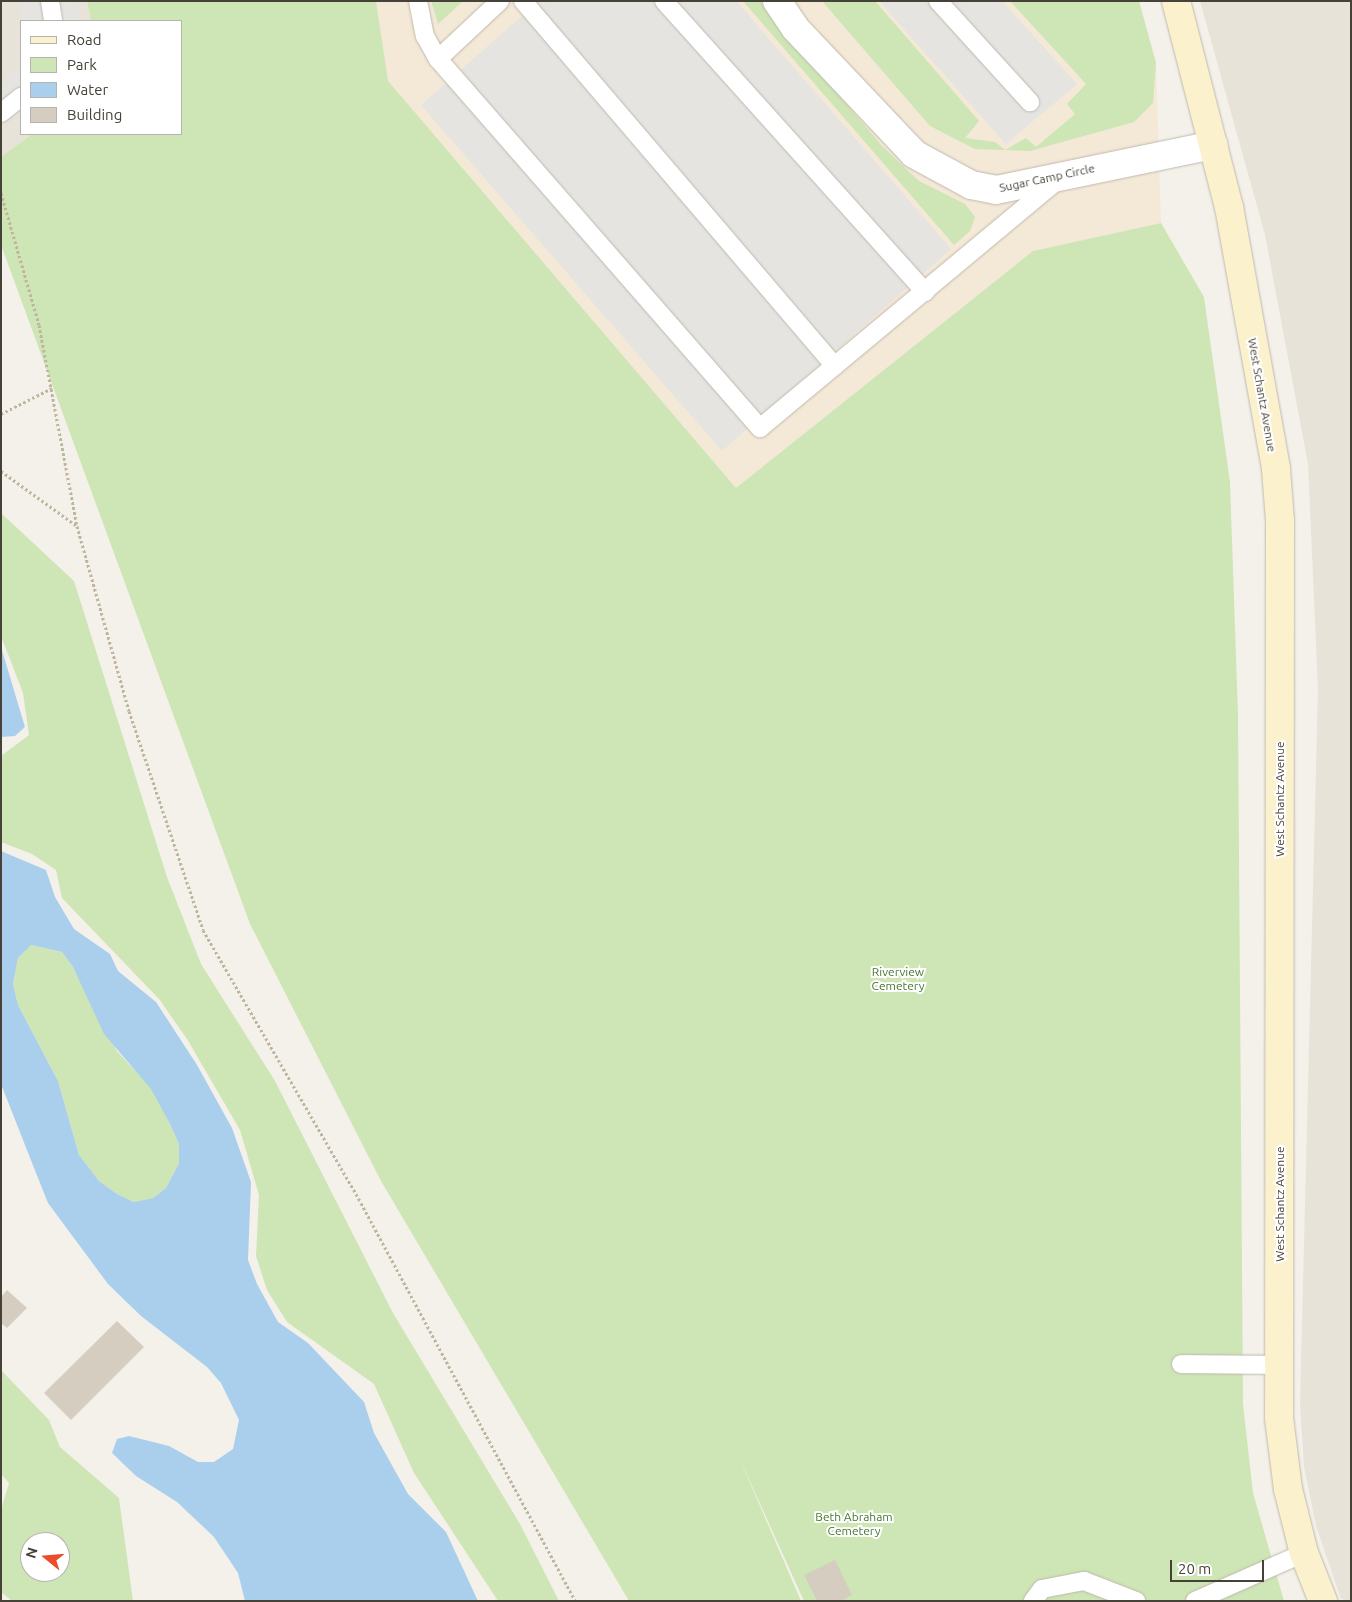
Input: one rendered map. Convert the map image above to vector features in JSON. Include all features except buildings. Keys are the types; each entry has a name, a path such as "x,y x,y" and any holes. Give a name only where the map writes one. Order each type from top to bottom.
{"main road":[{"name":"West Schantz Avenue","path":"1176,1 1229,207 1272,449 1280,521 1279,1418 1288,1489 1304,1553 1323,1601"}],"street":[{"name":"Sugar Camp Circle","path":"777,1 795,28 914,154 942,172 971,185 996,190 1067,172 1213,145"}],"lane":[{"path":"50,1 53,20"},
{"path":"418,1 425,36 438,58 760,428 1067,172"},
{"path":"438,58 500,1"},
{"path":"522,1 835,366"},
{"path":"664,1 925,292"},
{"path":"938,1 1030,102"},
{"path":"1,113 20,98"},
{"path":"1181,1364 1279,1365"},
{"path":"1195,1601 1304,1553"},
{"path":"1033,1601 1042,1589 1084,1581 1136,1601"}],"path":[{"path":"1,193 52,388 77,526 129,711 203,930 361,1203 575,1601"},
{"path":"1,414 52,388"},
{"path":"1,471 77,526"}],"shaded area":[{"path":"1,1 87,1 91,20 20,20 20,135 31,135 1,157"},
{"path":"18,1 77,1 81,20 23,20"},
{"path":"376,1 1139,1 1156,63 1161,223 1033,251 736,488 387,81"},
{"path":"539,1 736,1 951,249 722,451 421,105"},
{"path":"879,1 1002,1 1077,84 1006,144"},
{"path":"1200,1 1351,1 1351,1601 1341,1599 1316,1526 1304,1467 1300,1403 1318,689 1308,464 1265,235"},
{"path":"20,68 20,114 1,127 1,82"}],"green space":[{"path":"87,1 376,1 388,81 736,488 1033,251 1161,223 1204,297 1230,482 1238,715 1243,1404 1253,1493 1284,1601 804,1601 738,1455 801,1601 629,1601 381,1181 250,924 1,245 1,157 31,135 182,135 182,20 91,20"},
{"path":"431,1 463,1 438,24"},
{"path":"743,1 765,1 771,15 882,146 919,181 965,204 975,217 970,231 954,245"},
{"path":"822,1 875,1 979,121 965,138 995,142 1005,150 1026,138 1036,147 1075,114 1067,104 1086,84 1010,1 1139,1 1156,63 1153,103 1134,122 1030,151 975,149 930,126"},
{"path":"1,513 74,581 167,877 201,964 275,1081 393,1313 520,1524 559,1601 498,1601 414,1473 374,1384 287,1322 267,1290 256,1256 259,1195 240,1130 187,1039 159,999 62,898 56,870 32,854 1,842 1,756 29,735 23,693 1,636"},
{"path":"31,945 62,952 73,967 117,1051 152,1089 170,1124 179,1144 179,1163 166,1188 153,1198 134,1202 117,1194 99,1181 79,1155 58,1081 18,1005 13,984 18,958"},
{"path":"1,1370 49,1420 60,1447 119,1498 133,1601 12,1601 1,1592 1,1510 9,1483 1,1474"}],"water":[{"path":"1,647 25,727 15,736 1,737"},
{"path":"1,851 46,870 55,897 74,929 110,954 118,971 156,1002 197,1065 232,1128 251,1182 248,1260 257,1284 278,1322 308,1343 364,1402 374,1433 408,1494 446,1532 478,1601 245,1601 238,1573 214,1537 177,1502 136,1476 112,1453 117,1439 129,1436 169,1446 198,1462 214,1462 233,1449 239,1420 221,1383 207,1367 141,1316 108,1284 48,1203 1,1084","holes":["31,945 62,952 73,967 104,1034 151,1089 179,1144 179,1163 166,1188 153,1198 134,1202 117,1194 99,1181 79,1155 58,1081 18,1005 13,984 18,958"]}],"park label":[{"name":"Riverview Cemetery","path":"898,979"},
{"name":"Beth Abraham Cemetery","path":"854,1524"}]}
